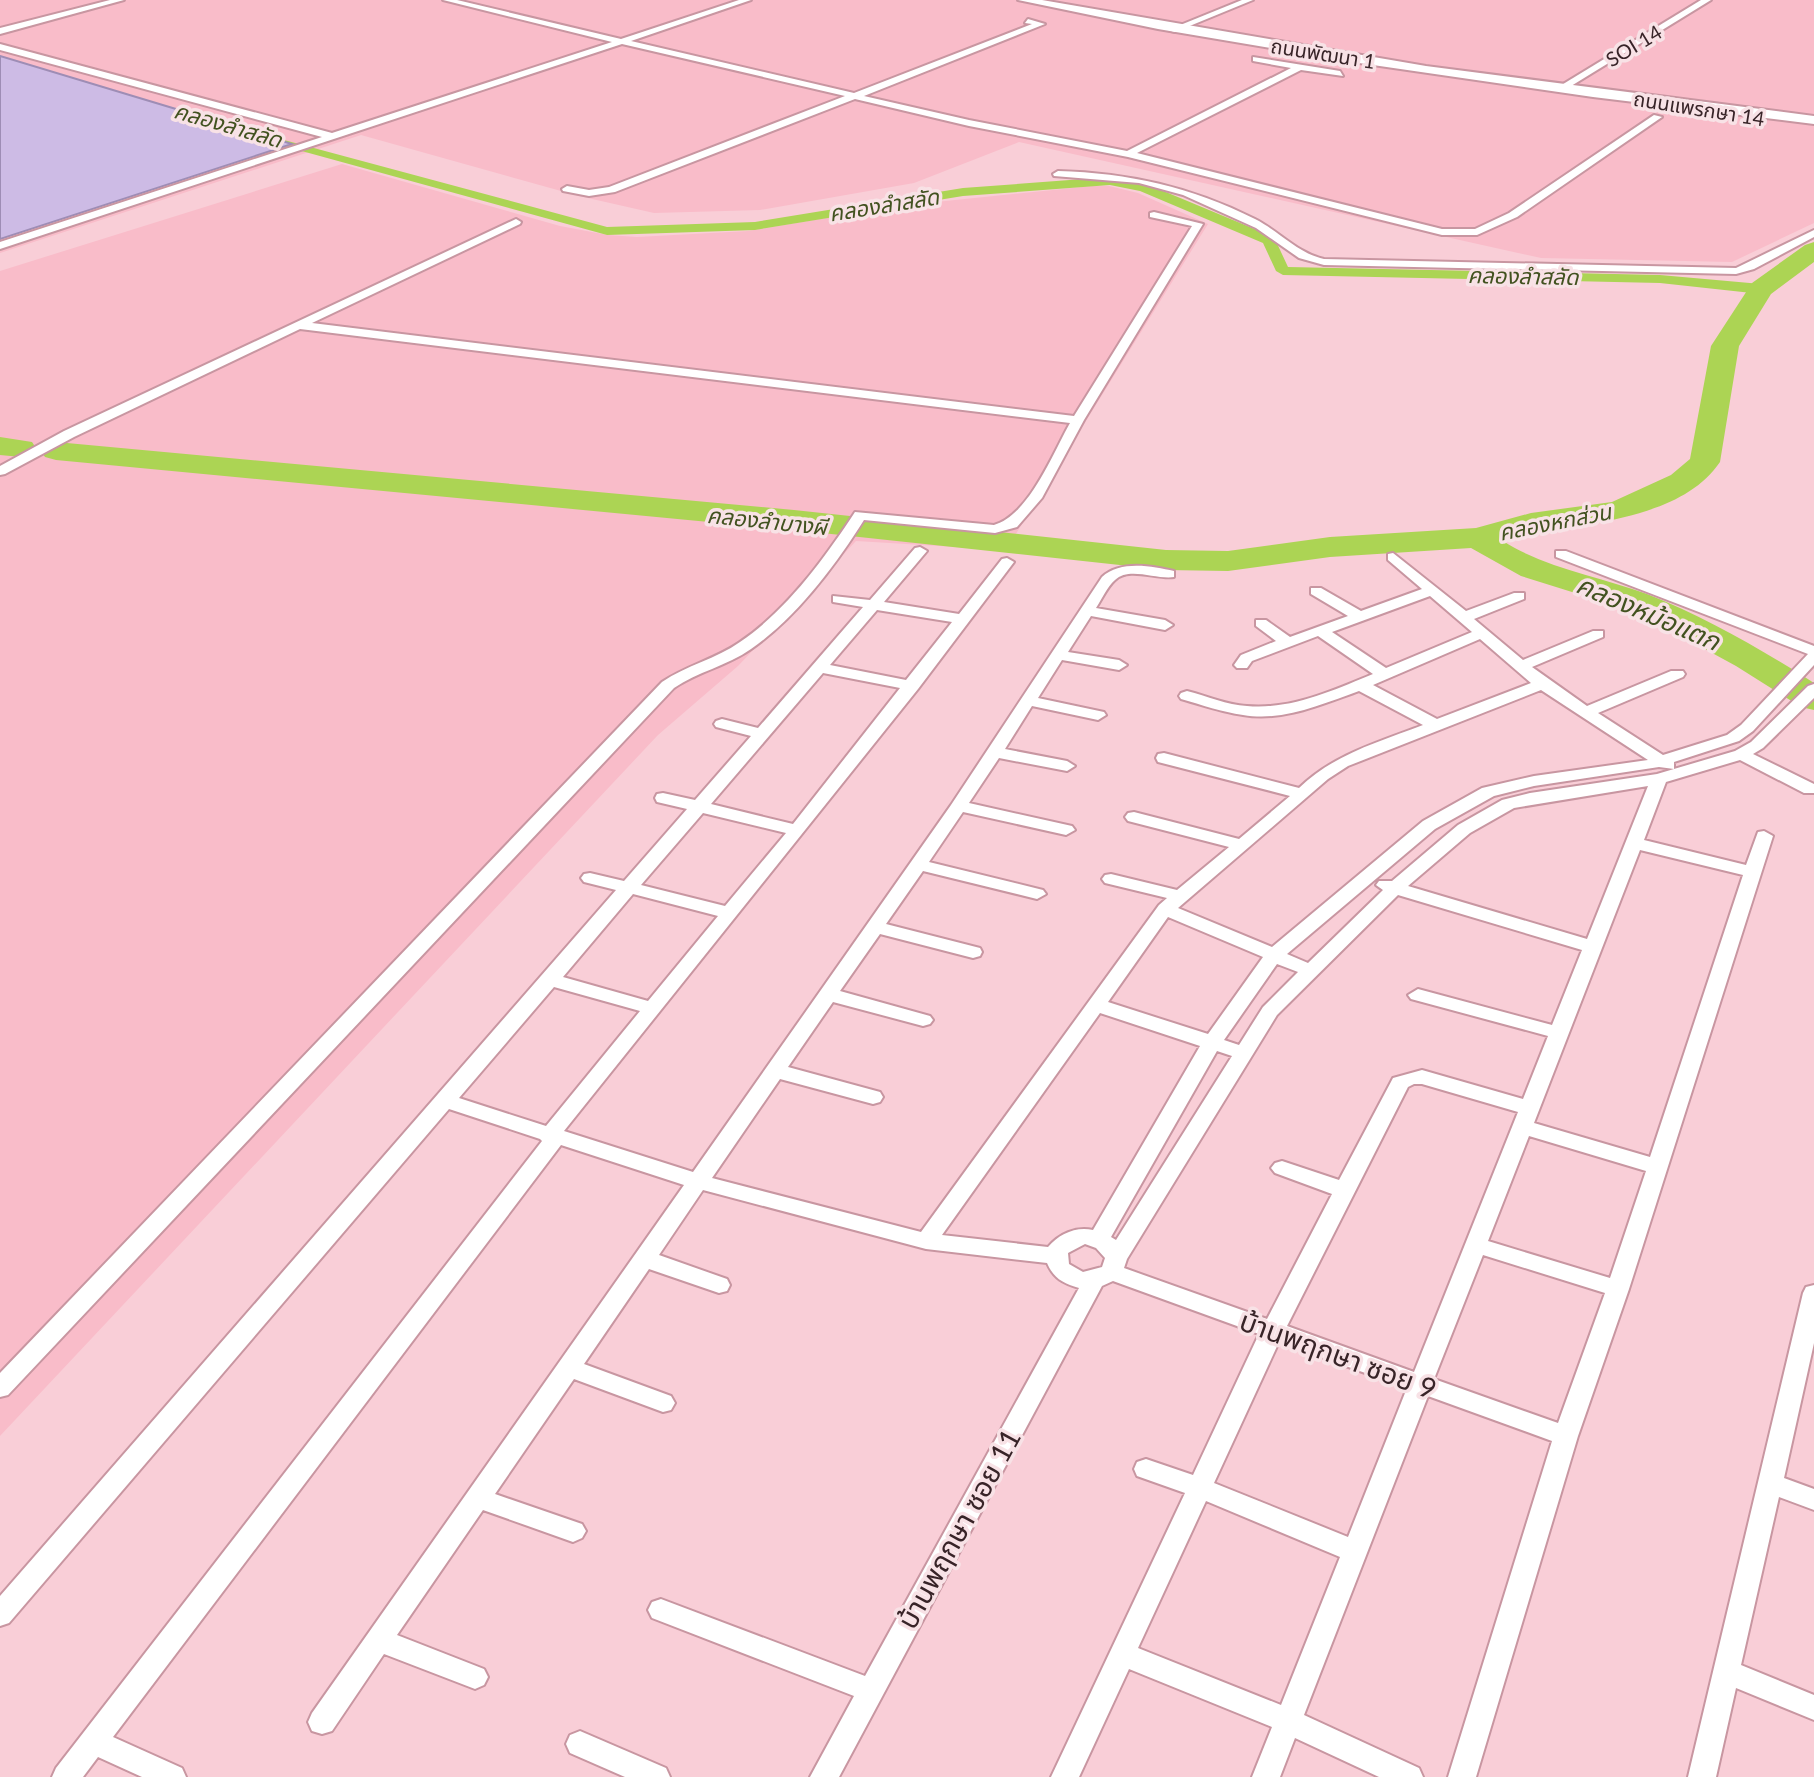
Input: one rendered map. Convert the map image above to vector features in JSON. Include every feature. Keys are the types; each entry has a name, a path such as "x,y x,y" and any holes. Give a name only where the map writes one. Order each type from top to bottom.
{"main road":[{"name":"ถนนพัฒนา 1","path":"1024,0 1172,30 1624,98"},
{"name":"ถนนแพรกษา 14","path":"1624,98 1655,105 1814,122"}],"street":[{"path":"0,31 120,0"},
{"path":"447,0 969,123 1128,154 1442,232 1462,234 1477,232 1513,215 1657,117"},
{"path":"0,246 747,0"},
{"path":"1172,30 1249,0"},
{"name":"SOI 14","path":"1560,89 1707,0"},
{"path":"1028,21 1051,26"},
{"path":"567,189 589,193 611,190 1041,24"},
{"path":"0,47 331,136"},
{"path":"1256,59 1340,74"},
{"path":"1128,154 1300,67"},
{"path":"1058,174 1124,175 1163,184 1263,228 1302,258 1324,262 1736,271 1750,267 1814,233"},
{"path":"0,1388 668,685 684,673 748,645 845,541 860,515 995,529 1012,524 1035,498 1078,420 1198,224 1154,215"},
{"path":"0,471 69,434 516,222"},
{"path":"298,325 1078,420"},
{"path":"0,1615 920,551"},
{"path":"1266,1777 1528,1118 1660,770 1733,738 1803,670 1814,653 1561,554"},
{"path":"1393,557 1542,684 1587,712 1660,770"},
{"path":"66,1777 552,1137 912,686 1007,562"},
{"path":"322,1722 959,806 1114,573 1169,574"},
{"path":"1242,665 1246,658 1432,590"},
{"path":"1316,591 1361,617"},
{"path":"1465,617 1519,596"},
{"path":"838,599 963,619"},
{"path":"1087,611 1165,625"},
{"path":"1261,623 1290,644"},
{"path":"1322,632 1382,673"},
{"path":"1187,696 1244,711 1272,712 1295,708 1360,685 1382,673 1482,633"},
{"path":"1521,666 1598,634"},
{"path":"1060,655 1119,665"},
{"path":"822,668 912,686"},
{"path":"1587,712 1677,674"},
{"path":"926,1241 1165,909 1322,775 1342,762 1542,684"},
{"path":"1360,685 1433,724"},
{"path":"1099,1239 1213,1041 1274,955 1429,825 1488,792 1534,781 1645,766 1682,772 1741,754 1757,745 1814,689"},
{"path":"1029,701 1098,715"},
{"path":"722,724 763,734"},
{"path":"994,752 1067,766"},
{"path":"1741,754 1810,789"},
{"path":"1164,758 1303,794"},
{"name":"บ้านพฤกษา ซอย 11","path":"824,1777 1107,1270 1270,1011 1394,889 1464,829 1508,804 1660,770"},
{"path":"663,798 797,830"},
{"path":"959,806 1066,830"},
{"path":"1134,817 1242,845"},
{"path":"1462,1777 1566,1436 1618,1289 1764,836"},
{"path":"1634,843 1753,872"},
{"path":"918,865 1037,894"},
{"path":"590,878 729,913"},
{"path":"1367,878 1394,889 1593,947"},
{"path":"1111,879 1181,896"},
{"path":"1165,909 1309,970"},
{"path":"875,927 973,952"},
{"path":"549,979 652,1008"},
{"path":"828,994 923,1020"},
{"path":"1418,995 1559,1033"},
{"path":"1096,1005 1244,1053"},
{"path":"773,1070 873,1097"},
{"path":"1065,1777 1272,1332 1400,1083 1422,1077 1658,1167"},
{"path":"443,1100 696,1181 926,1241 1055,1256"},
{"path":"1282,1168 1347,1191"},
{"path":"1084,1236 1099,1239 1110,1247 1107,1270 1071,1278 1056,1264 1055,1256 1060,1245 1084,1236"},
{"path":"1476,1245 1618,1289"},
{"path":"643,1258 719,1285"},
{"name":"บ้านพฤกษา ซอย 9","path":"1107,1270 1566,1436"},
{"path":"1702,1777 1812,1308"},
{"path":"568,1367 663,1403"},
{"path":"1146,1469 1356,1552"},
{"path":"1770,1483 1814,1500"},
{"path":"477,1498 573,1531"},
{"path":"661,1610 871,1690"},
{"path":"379,1640 475,1677"},
{"path":"1123,1654 1288,1721 1409,1777"},
{"path":"1727,1672 1814,1708"},
{"path":"93,1742 172,1777"},
{"path":"580,1744 656,1777"}],"shaded area":[{"path":"0,0 1814,0 1814,223 1732,262 1541,258 1019,142 914,183 760,210 654,213 579,196 361,135 0,253"},
{"path":"342,164 560,226 608,235 637,237 748,231 897,206 1092,186 1109,186 1138,193 1208,224 1006,550 856,541 738,666 658,735 0,1436 0,271"}],"building":[{"path":"0,56 292,144 0,239"}],"waterway":[{"name":"คลองลำสลัด","path":"263,136 607,231 755,226 963,192 1110,181 1144,188 1269,240 1283,271 1660,279 1761,289"},
{"name":"คลองหกส่วน","path":"1478,538 1531,523 1619,511 1682,482 1705,462 1725,346 1761,289 1814,250"},
{"name":"คลองลำบางผี","path":"0,446 21,448"},
{"name":"คลองลำบางผี","path":"56,451 794,520 1166,560 1228,561 1330,547 1478,538"},
{"name":"คลองหม้อแตก","path":"1478,538 1533,569 1636,602 1683,623 1749,658 1814,699"}]}
